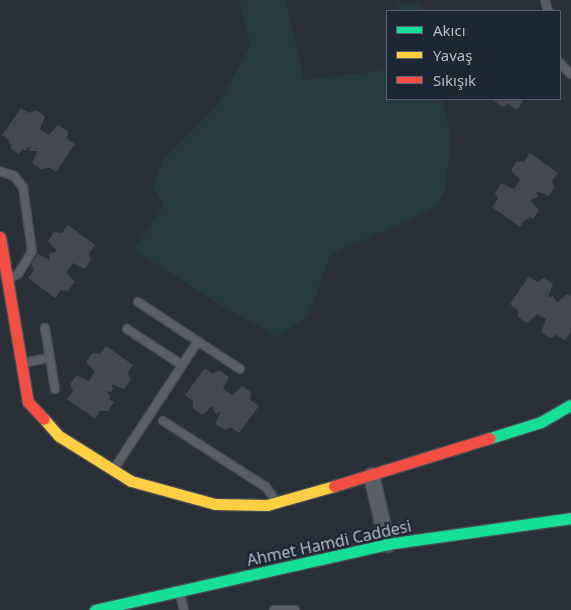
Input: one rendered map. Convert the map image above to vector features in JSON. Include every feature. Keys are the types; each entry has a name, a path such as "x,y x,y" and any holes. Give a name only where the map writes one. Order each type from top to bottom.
{"street":[{"path":"0,237 28,402 59,436 131,481 215,504 267,505 541,422 571,405"},
{"path":"371,475 387,544"},
{"name":"Ahmet Hamdi Caddesi","path":"95,610 387,544 571,518"}],"lane":[{"path":"561,64 571,74"},
{"path":"0,170 14,176 23,187 32,251 19,273 7,280"},
{"path":"138,302 240,369"},
{"path":"45,328 55,389"},
{"path":"127,329 182,365"},
{"path":"113,470 198,341"},
{"path":"22,364 49,358"},
{"path":"163,421 266,487 276,502"},
{"path":"179,591 184,610"},
{"path":"274,610 296,610"}],"green space":[{"path":"239,0 286,0 304,80 386,70 386,100 442,100 451,140 445,191 435,208 330,255 309,315 278,337 225,308 134,250 164,205 153,186 162,160 216,107 251,45"},
{"path":"398,4 422,4 423,10 399,10"}],"building":[{"path":"493,100 523,100 517,110 508,104 502,107"},
{"path":"21,108 29,113 36,110 45,116 40,129 49,135 58,125 68,131 67,139 75,144 56,172 48,167 42,170 32,163 38,151 29,151 30,146 25,151 22,149 19,154 10,148 12,145 8,143 10,141 2,135"},
{"path":"530,153 558,173 552,181 555,187 549,196 536,191 538,197 530,200 539,210 533,219 530,217 528,220 526,219 520,227 492,207 498,199 495,193 501,183 514,189 520,180 511,170 517,161 524,162"},
{"path":"68,225 95,245 89,253 91,260 85,269 73,263 66,272 75,282 68,291 61,290 55,298 28,278 34,270 31,263 38,254 50,260 49,254 57,251 48,241 54,232 62,233"},
{"path":"529,276 537,282 544,278 553,284 548,297 553,296 557,303 567,294 571,296 571,331 565,340 556,335 550,338 541,332 546,319 537,314 527,323 518,317 518,310 510,304"},
{"path":"106,346 133,365 128,373 131,380 124,389 112,384 113,389 111,392 106,391 111,396 109,399 114,402 108,411 100,411 95,419 67,399 73,391 70,384 77,375 89,381 95,372 86,362 93,353 100,354"},
{"path":"205,368 213,374 219,370 229,377 223,389 232,395 242,386 251,392 250,400 259,406 239,433 231,427 225,430 215,424 221,412 215,413 212,406 202,415 193,408 193,401 185,395"}],"traffic: fast":[{"path":"490,438 541,422 571,405"},
{"path":"95,610 387,544 571,518"}],"traffic: slow":[{"path":"44,419 59,436 131,481 215,504 267,505 334,486"}],"traffic: jam":[{"path":"0,237 28,402 44,419"},
{"path":"334,486 490,438"}]}
